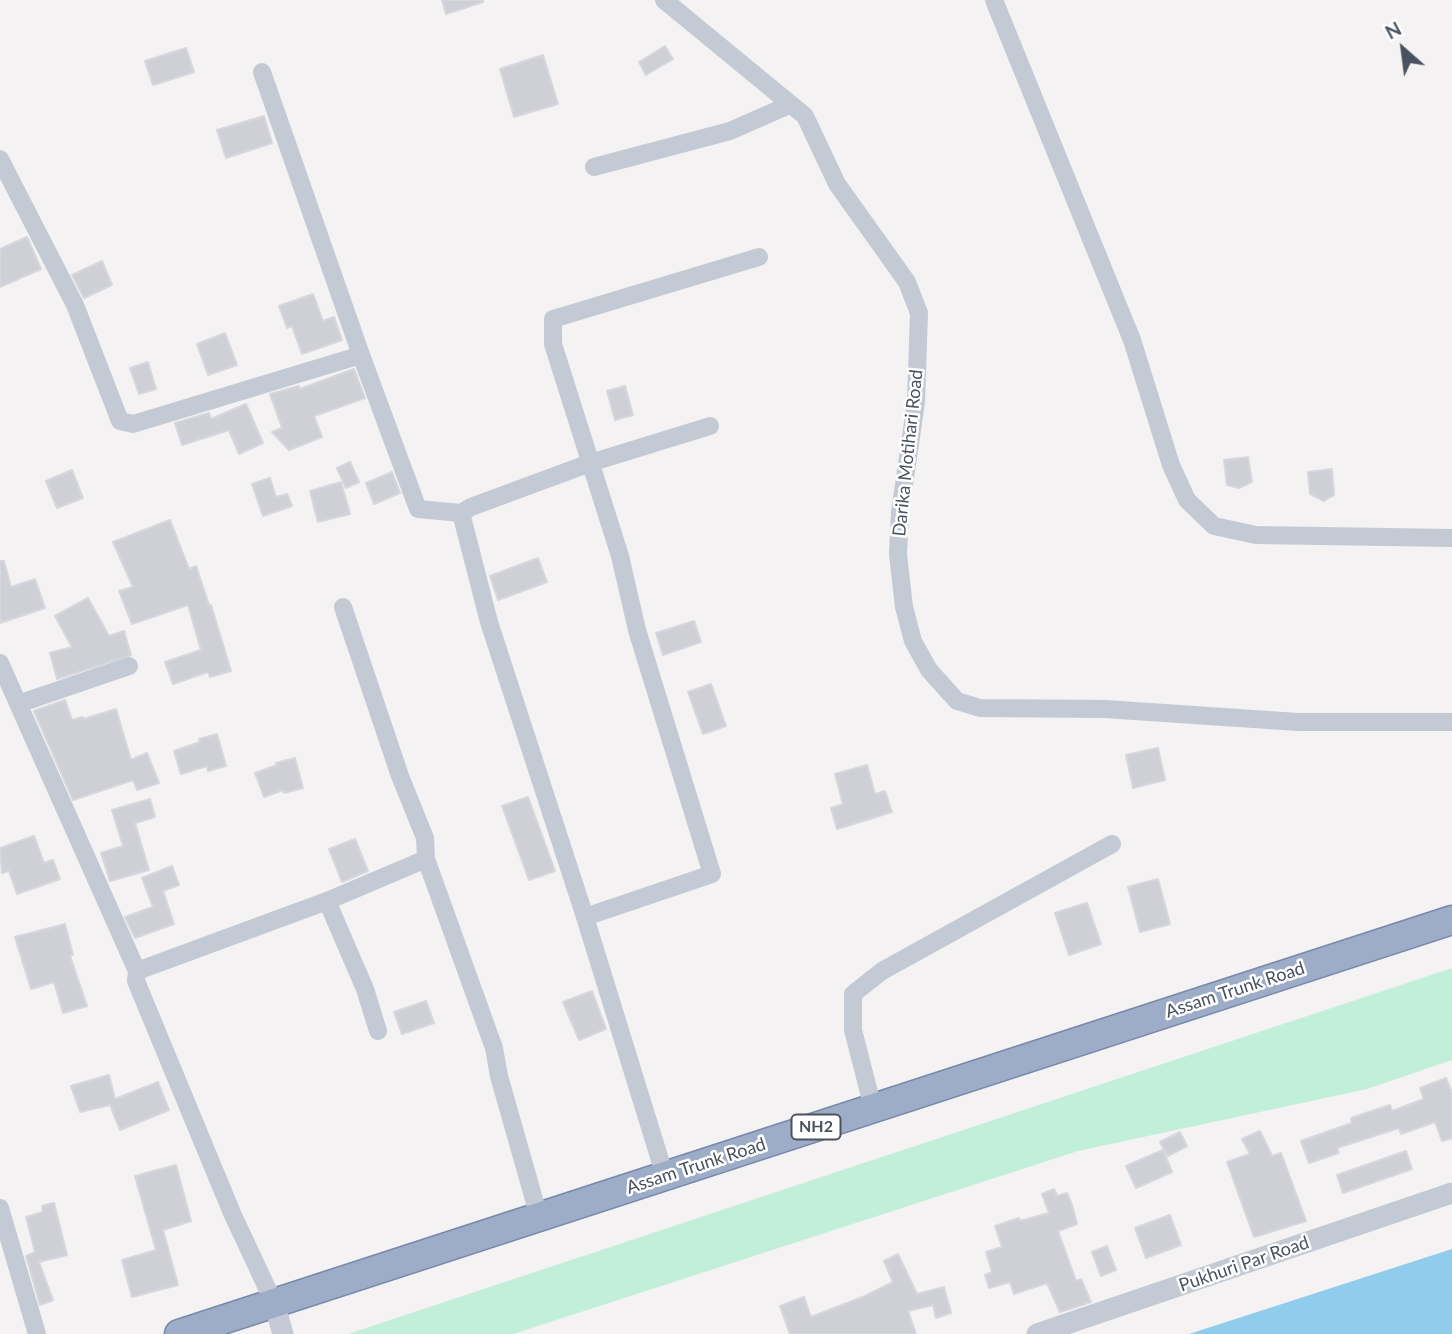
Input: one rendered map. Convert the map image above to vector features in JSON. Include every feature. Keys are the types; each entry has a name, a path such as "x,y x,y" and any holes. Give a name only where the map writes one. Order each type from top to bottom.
{"highway":[{"name":"Assam Trunk Road","path":"179,1334 1452,920"}],"street":[{"name":"Darika Motihari Road","path":"664,0 805,116 837,184 906,282 919,313 916,402 900,512 898,554 904,607 913,641 929,670 957,701 980,708 1105,709 1298,722 1452,722"},
{"path":"993,0 1132,340 1171,465 1187,500 1213,526 1256,535 1452,538"},
{"path":"262,72 418,509 461,513 590,463 710,426"},
{"path":"594,167 730,131 789,105"},
{"path":"0,159 75,305 120,421 133,424 361,355"},
{"path":"585,917 712,874 637,630 620,556 553,344 553,319 759,257"},
{"path":"461,513 489,622 585,917 665,1176"},
{"path":"343,607 400,776 425,838 426,859 494,1048 499,1076 539,1217"},
{"path":"0,663 137,971 136,981 232,1213 274,1303 283,1334"},
{"path":"18,704 129,667"},
{"path":"873,1108 853,1030 853,994 882,971 1112,844"},
{"path":"137,971 327,901 426,859"},
{"path":"327,901 365,989 378,1031"},
{"name":"Pukhuri Par Road","path":"1037,1334 1452,1194"},
{"path":"0,1209 37,1334"}],"green space":[{"path":"1452,968 1452,1060 1367,1089 1078,1151 513,1334 348,1334"}],"water":[{"path":"1452,1249 1452,1334 1189,1334"}],"building":[{"path":"442,0 483,0 483,2 446,14"},
{"path":"665,46 673,59 646,75 639,62"},
{"path":"186,48 194,72 153,85 145,61"},
{"path":"543,55 558,104 514,117 500,69"},
{"path":"264,116 272,143 226,158 217,130"},
{"path":"27,237 41,269 0,287 0,249"},
{"path":"102,261 112,285 84,298 72,275"},
{"path":"313,294 323,321 334,317 342,340 302,354 292,326 287,328 279,306"},
{"path":"225,333 237,365 208,375 197,344"},
{"path":"148,362 156,389 139,394 130,368"},
{"path":"354,369 365,398 314,416 322,437 289,450 272,432 282,428 270,394 299,386 300,389"},
{"path":"625,386 633,415 615,420 607,391"},
{"path":"246,404 263,443 239,454 229,430 182,445 175,423 209,413 211,419"},
{"path":"1248,457 1252,482 1239,488 1227,485 1224,460"},
{"path":"350,462 359,482 346,488 337,468"},
{"path":"1332,469 1334,495 1324,501 1310,494 1308,472"},
{"path":"72,470 83,498 57,508 46,481"},
{"path":"392,472 400,493 374,504 366,483"},
{"path":"270,478 276,497 287,494 292,506 263,516 252,484"},
{"path":"341,482 350,514 318,522 310,491"},
{"path":"170,520 189,569 196,566 231,671 210,677 208,672 173,684 165,662 201,650 188,605 132,624 119,591 133,587 113,542"},
{"path":"538,558 547,582 498,600 490,576"},
{"path":"0,561 4,561 11,587 35,579 45,608 0,623"},
{"path":"88,598 109,636 124,631 131,655 57,679 50,653 72,647 55,616"},
{"path":"694,621 701,642 663,655 656,633"},
{"path":"711,684 726,726 703,734 688,692"},
{"path":"65,700 72,720 116,709 131,760 147,753 159,783 137,790 133,780 73,800 34,711"},
{"path":"217,734 226,766 208,771 207,766 181,774 174,751"},
{"path":"1158,748 1165,780 1133,788 1126,755"},
{"path":"295,758 303,788 284,793 283,790 264,797 255,773"},
{"path":"867,765 875,794 885,791 892,812 837,829 831,808 843,804 835,774"},
{"path":"528,797 555,871 529,880 502,806"},
{"path":"150,799 155,817 135,823 149,870 110,881 101,853 123,846 112,810"},
{"path":"34,836 44,863 53,860 60,879 17,894 9,871 2,873 0,848"},
{"path":"355,839 368,871 342,882 329,849"},
{"path":"172,866 179,885 163,891 174,924 135,938 125,917 153,907 142,878"},
{"path":"1158,879 1170,924 1140,932 1128,887"},
{"path":"1087,903 1101,944 1069,955 1055,913"},
{"path":"65,924 73,955 70,956 87,1006 63,1013 54,982 31,989 15,937"},
{"path":"592,991 606,1029 579,1040 563,1002"},
{"path":"426,1001 434,1023 402,1034 394,1012"},
{"path":"109,1075 115,1099 158,1082 169,1110 120,1130 110,1105 80,1112 71,1086"},
{"path":"1446,1078 1452,1093 1452,1138 1442,1141 1435,1122 1401,1134 1399,1128 1337,1148 1339,1153 1309,1163 1301,1141 1352,1123 1351,1118 1390,1105 1392,1111 1424,1099 1420,1088"},
{"path":"1260,1131 1272,1156 1281,1153 1306,1221 1254,1237 1227,1162 1250,1154 1242,1139"},
{"path":"1180,1132 1187,1146 1168,1156 1160,1142"},
{"path":"1163,1150 1172,1172 1136,1188 1126,1166"},
{"path":"1406,1151 1412,1169 1343,1193 1337,1175"},
{"path":"176,1165 191,1221 163,1230 178,1285 132,1297 122,1260 156,1250 135,1176"},
{"path":"1054,1189 1057,1196 1067,1193 1072,1205 1077,1224 1058,1231 1076,1281 1081,1279 1091,1302 1060,1312 1047,1283 1014,1294 1010,1282 989,1288 985,1275 992,1272 986,1252 1002,1247 995,1226 1019,1218 1020,1221 1049,1213 1042,1194"},
{"path":"54,1203 67,1255 39,1262 53,1300 40,1305 26,1256 35,1252 26,1217 43,1212 42,1206"},
{"path":"1170,1215 1181,1245 1146,1258 1135,1228"},
{"path":"1107,1246 1116,1270 1101,1276 1092,1252"},
{"path":"898,1254 917,1294 944,1287 951,1313 936,1318 933,1305 908,1311 916,1334 790,1334 780,1306 804,1297 811,1317 865,1296 893,1282 884,1261"}]}
